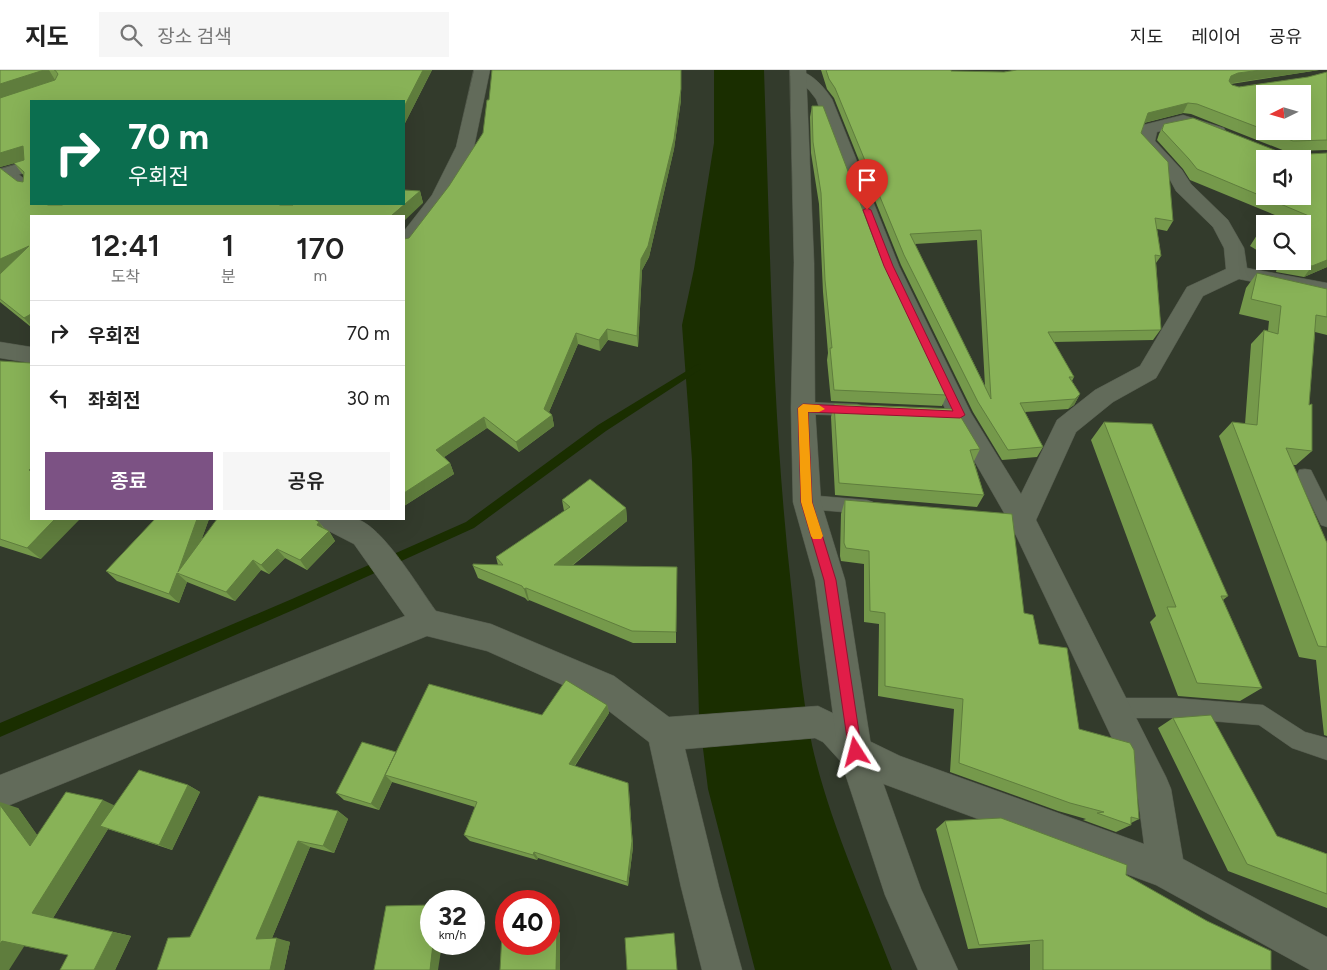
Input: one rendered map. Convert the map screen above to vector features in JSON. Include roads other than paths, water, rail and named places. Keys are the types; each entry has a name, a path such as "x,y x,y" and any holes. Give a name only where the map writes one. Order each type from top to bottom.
{"street":[{"path":"405,243 441,196 465,147 482,70"},
{"path":"798,73 804,263 803,408 806,502 830,580 856,752 904,894 938,970"},
{"path":"798,73 815,87 824,99 889,266 950,414 1012,519 1115,708 1154,789 1166,870"},
{"path":"1236,272 1234,248 1220,224 1183,187 1176,174 1146,142 1149,129 1183,120 1237,139"},
{"path":"4,173 30,165"},
{"path":"1012,519 1066,426 1104,396 1148,372 1195,292 1236,272 1327,290"},
{"path":"0,350 30,355"},
{"path":"333,520 364,536 376,550 419,612 491,638 603,687 677,733 818,722 836,731 856,752 892,771 1166,870 1327,958"},
{"path":"0,792 419,612"},
{"path":"677,733 700,887 722,970"}],"lane":[{"path":"4,173 30,189"},
{"path":"289,205 297,209 293,215"},
{"path":"803,408 872,411"},
{"path":"1305,475 1327,520"},
{"path":"806,502 885,509"},
{"path":"1115,708 1175,708 1263,714 1300,741 1327,750"}],"waterway":[{"path":"0,730 296,603 470,525 602,428 698,367"}]}
